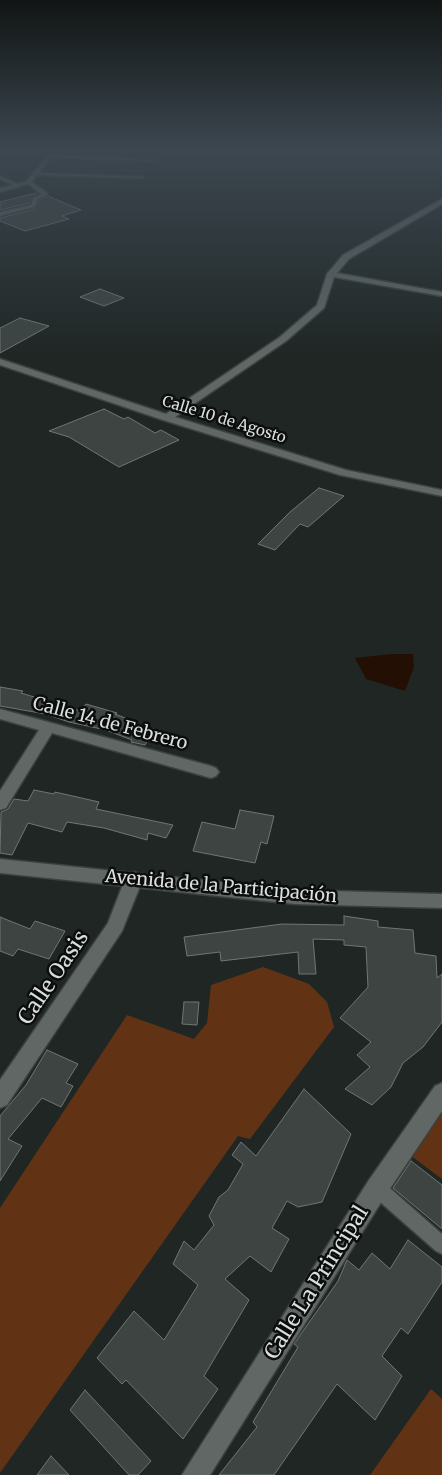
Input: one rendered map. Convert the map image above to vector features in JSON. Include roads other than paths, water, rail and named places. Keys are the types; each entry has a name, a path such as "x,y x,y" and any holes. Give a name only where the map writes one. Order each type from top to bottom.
{"street":[{"path":"167,418 283,339 321,306 331,274 346,256 412,219"},
{"path":"331,274 442,294"},
{"name":"Calle 10 de Agosto","path":"0,362 167,418 344,473 442,493"},
{"name":"Calle 14 de Febrero","path":"0,714 211,772"},
{"path":"0,804 48,726"},
{"name":"Avenida de la Participación","path":"0,866 295,897 442,901"},
{"name":"Calle Oasis","path":"0,1098 116,926 134,879"},
{"name":"Calle La Principal","path":"195,1475 377,1188 442,1093"}],"lane":[{"path":"377,1188 442,1245"}]}
